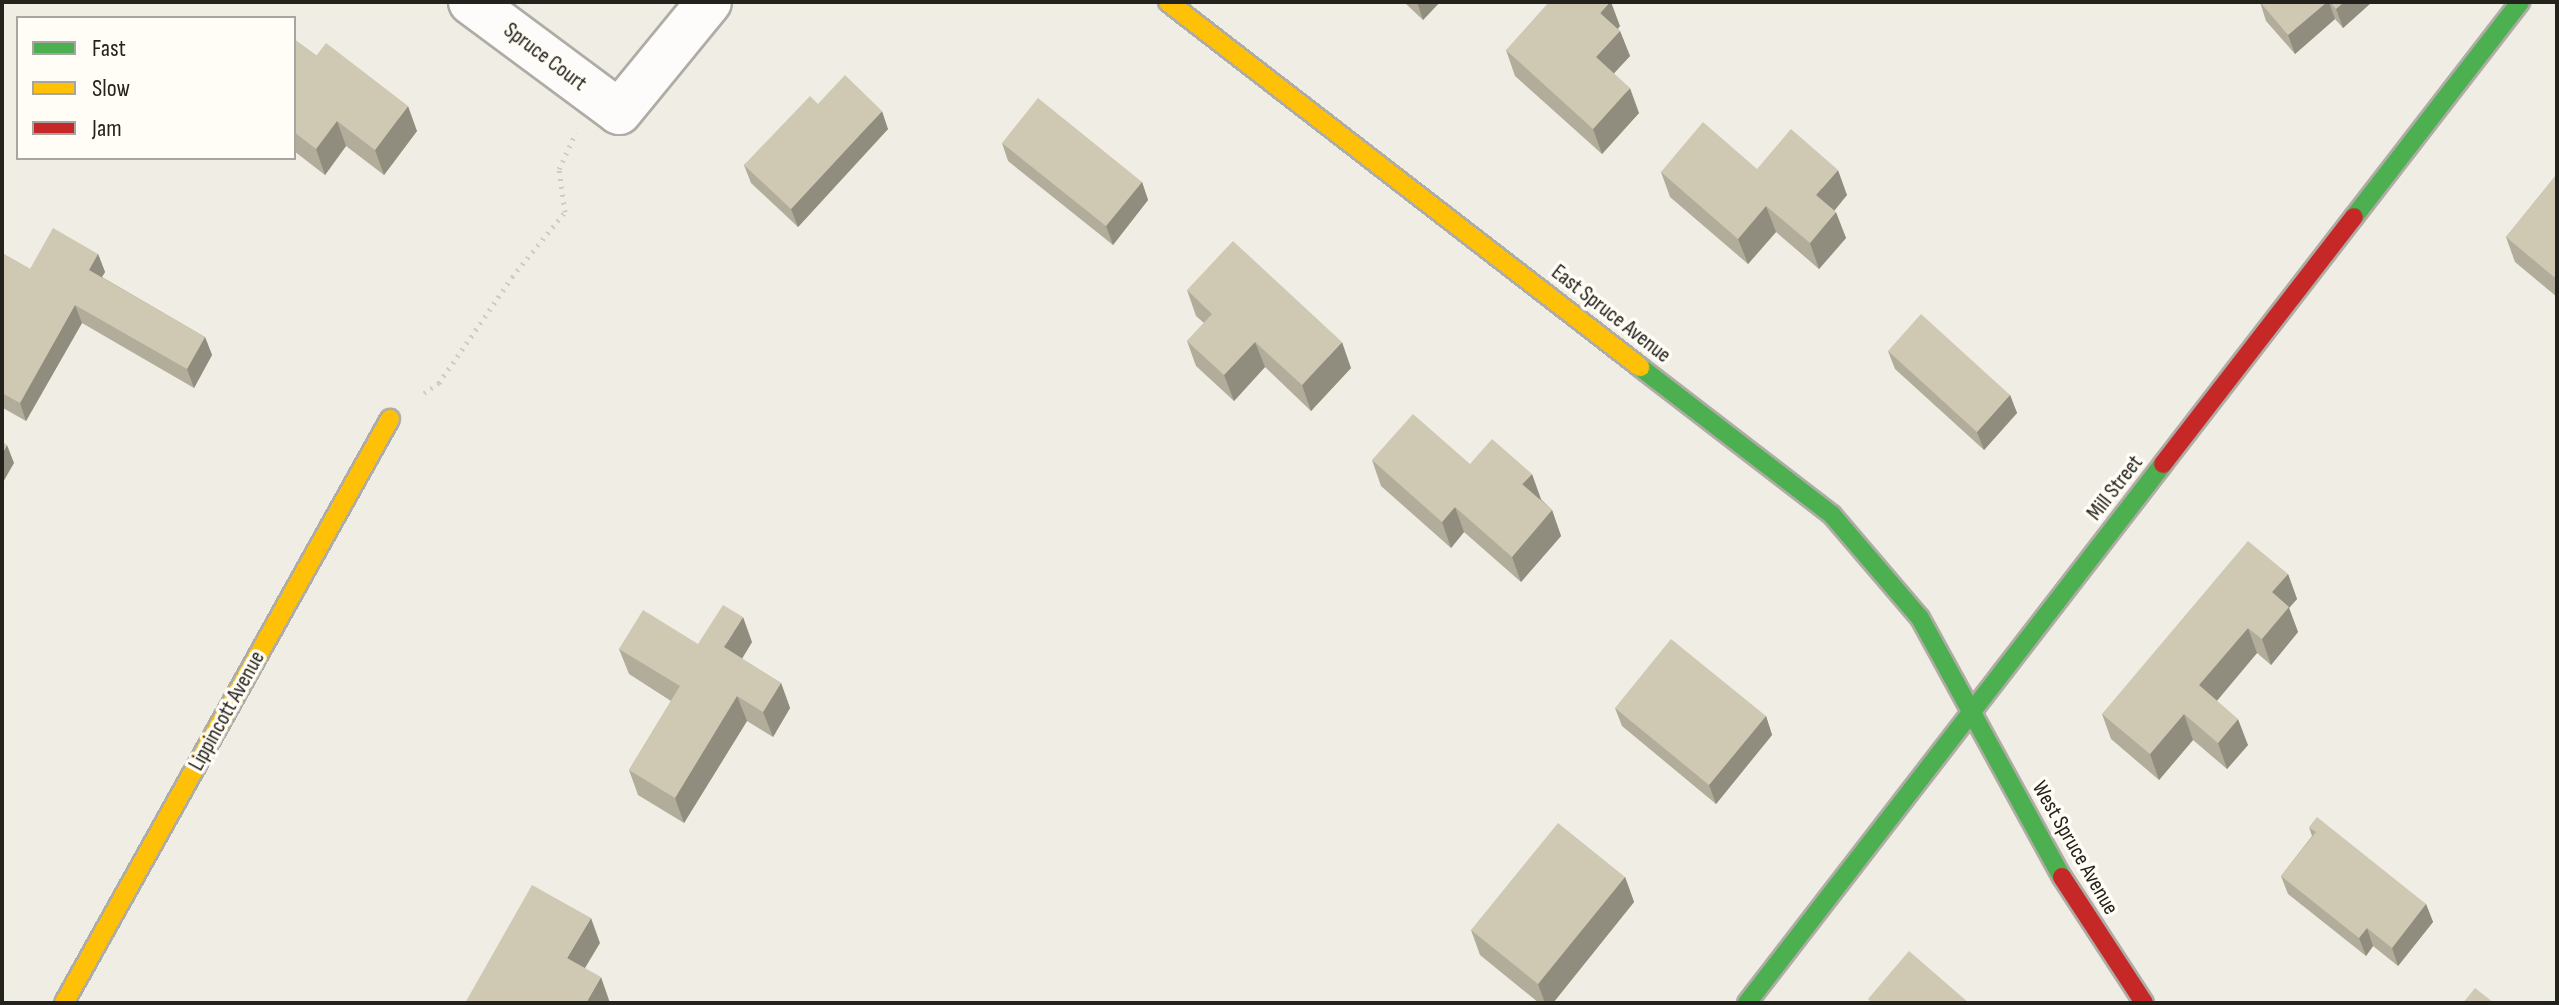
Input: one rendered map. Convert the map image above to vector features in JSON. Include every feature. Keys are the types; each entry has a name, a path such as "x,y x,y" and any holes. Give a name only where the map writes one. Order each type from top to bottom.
{"street":[{"name":"Spruce Court","path":"471,2 619,112"},
{"path":"619,112 709,2"},
{"name":"East Spruce Avenue","path":"1168,2 1832,515 1920,618 1971,713"},
{"name":"Mill Street","path":"1747,1003 2520,2"},
{"name":"Lippincott Avenue","path":"64,1003 390,419"},
{"name":"West Spruce Avenue","path":"1971,713 2067,886 2144,1003"}],"path":[{"path":"390,419 439,383 512,277 565,212 559,169 578,128 619,112"}],"building":[{"path":"1549,2 1610,2 1600,13 1620,31 1596,57 1630,88 1593,129 1506,50"},
{"path":"2260,2 2327,2 2288,35"},
{"path":"2330,2 2344,2 2336,9"},
{"path":"296,41 316,56 326,43 408,106 375,150 337,121 316,149 296,134"},
{"path":"845,75 882,111 791,209 744,165 810,96 818,104"},
{"path":"1038,98 1142,182 1106,226 1002,143"},
{"path":"1703,122 1757,169 1791,129 1838,170 1816,195 1836,212 1810,243 1766,206 1738,239 1661,172"},
{"path":"2557,174 2557,274 2554,277 2506,237"},
{"path":"53,228 98,254 89,270 205,337 187,369 75,305 20,403 2,393 2,253 30,269"},
{"path":"1233,241 1342,342 1302,385 1255,342 1224,375 1187,341 1212,314 1187,290"},
{"path":"1921,314 2010,395 1977,432 1888,351"},
{"path":"1413,414 1470,464 1492,439 1532,474 1522,484 1552,510 1512,557 1455,507 1442,522 1372,460"},
{"path":"2248,541 2288,574 2272,592 2289,607 2262,639 2248,628 2199,685 2238,719 2218,743 2184,714 2150,754 2102,714"},
{"path":"723,605 743,617 724,647 781,683 763,712 737,696 675,798 629,770 680,686 619,649 643,610 698,644"},
{"path":"1671,639 1766,716 1709,785 1615,708"},
{"path":"2317,817 2426,904 2392,948 2367,928 2359,938 2281,876 2316,832 2309,827"},
{"path":"1558,823 1625,877 1538,984 1471,930"},
{"path":"532,885 591,918 567,958 601,977 586,1003 465,1003"},
{"path":"1909,951 1969,1003 1872,1003 1868,999"},
{"path":"2475,988 2494,1003 2463,1003"}],"traffic: fast":[{"path":"2354,217 2520,2"},
{"path":"1640,367 1832,515 1920,618 2062,877"},
{"path":"1747,1003 2163,464"}],"traffic: slow":[{"path":"1168,2 1640,367"},
{"path":"64,1003 390,419"}],"traffic: jam":[{"path":"2163,464 2354,217"},
{"path":"2062,877 2144,1003"}]}
